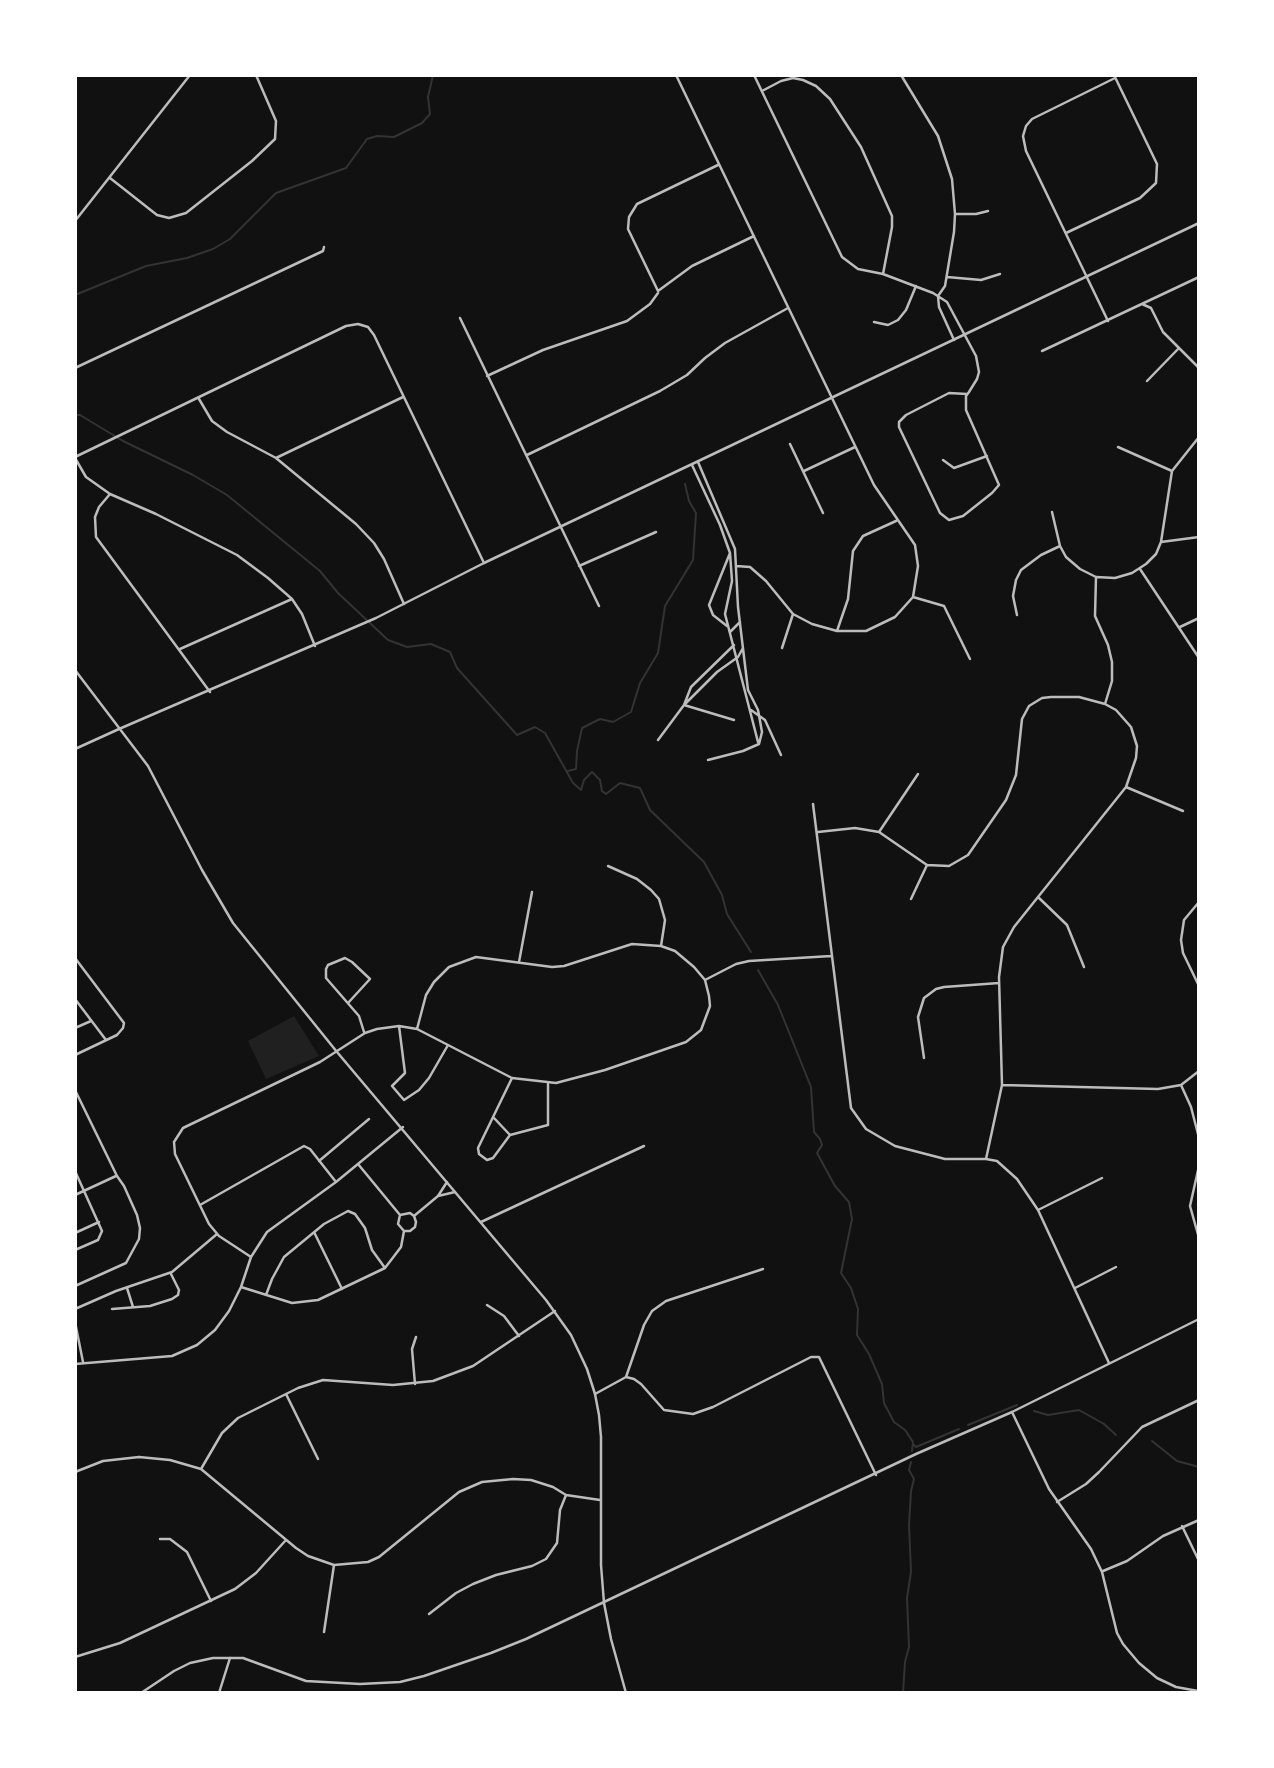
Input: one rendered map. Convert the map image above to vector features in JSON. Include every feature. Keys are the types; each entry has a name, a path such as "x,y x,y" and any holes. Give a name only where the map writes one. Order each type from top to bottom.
{"street":[{"path":"75,221 190,75"},
{"path":"110,178 163,217 174,217 193,208 275,139 276,121 256,75"},
{"path":"676,75 874,485 915,545 918,566 913,597 895,617 866,631 837,631 813,624 793,614 766,581 750,568 734,566"},
{"path":"754,75 842,257 858,269 883,274 938,296 947,302 966,333 979,366 977,379 967,394 966,410 998,480 996,489 963,516 949,520 940,513 900,433 899,422 906,415 949,393 967,394"},
{"path":"901,75 929,118 942,145 953,179 955,214 947,277 938,296 939,307 954,340"},
{"path":"1066,233 1140,198 1156,183 1157,164 1115,77 1032,119 1025,129 1023,142 1026,151 1108,321"},
{"path":"761,91 793,78 816,86 830,99 862,147 892,216 883,274"},
{"path":"659,292 628,229 629,217 637,204 719,165"},
{"path":"955,214 981,214 988,211"},
{"path":"75,750 315,646 1199,223"},
{"path":"487,376 543,350 627,321 692,266 754,236"},
{"path":"75,368 323,251 324,247"},
{"path":"947,277 981,280 1000,274"},
{"path":"1042,351 1199,277"},
{"path":"874,322 888,324 898,320 906,310 916,286"},
{"path":"1142,304 1151,308 1163,332 1199,368"},
{"path":"527,455 660,391 687,375 725,343 788,309"},
{"path":"460,318 598,606"},
{"path":"315,646 302,614 292,599 268,578 237,555 110,494 86,477 75,458 346,326 358,324 368,327 374,335 484,563"},
{"path":"1147,381 1179,348"},
{"path":"276,458 403,397"},
{"path":"198,398 212,421 276,458 356,524 374,543 384,559 404,604"},
{"path":"1052,512 1060,546 1073,563 1097,577 1107,579 1140,569 1156,554 1161,542 1172,471 1199,437"},
{"path":"790,444 823,513"},
{"path":"803,472 855,447"},
{"path":"1118,447 1172,471"},
{"path":"943,460 954,468 987,456"},
{"path":"698,462 733,542 749,694 767,724 780,755"},
{"path":"692,465 734,566 725,614 759,744"},
{"path":"110,494 99,507 95,517 96,537 210,692"},
{"path":"837,631 848,599 853,551 863,536 896,520"},
{"path":"579,566 656,532"},
{"path":"1161,542 1199,537"},
{"path":"1017,615 1013,596 1016,580 1027,565 1060,546"},
{"path":"729,627 713,615 709,605 730,553"},
{"path":"1140,569 1199,658"},
{"path":"1097,577 1095,616 1112,662 1112,681 1105,704"},
{"path":"913,597 944,607 970,659"},
{"path":"180,649 292,599"},
{"path":"782,648 793,614"},
{"path":"1180,627 1199,618"},
{"path":"730,632 740,621"},
{"path":"684,705 691,687 734,645"},
{"path":"658,740 684,705 717,672 738,657 744,646"},
{"path":"75,670 153,774 202,870 233,923 337,1052 555,1311 580,1352 595,1394 601,1437 600,1500 604,1603 626,1693"},
{"path":"818,832 855,828 879,832 927,865 941,867 962,860 998,814 1013,786 1020,750 1022,719 1029,706 1042,698 1066,696 1105,704 1127,720 1135,736 1136,758 1126,787 1005,940 1000,955 1002,1085 986,1159"},
{"path":"684,705 734,720"},
{"path":"749,709 759,713"},
{"path":"759,713 762,732 759,744"},
{"path":"708,760 759,744"},
{"path":"879,832 918,774"},
{"path":"1126,787 1183,811"},
{"path":"813,804 851,1108 866,1129 895,1146 945,1159 998,1161 1017,1179 1038,1210 1109,1363"},
{"path":"911,899 927,865"},
{"path":"608,866 637,879 659,899 665,920 661,946"},
{"path":"519,962 532,892"},
{"path":"1038,897 1067,925 1084,967"},
{"path":"1199,902 1184,920 1181,940 1183,953 1199,986"},
{"path":"251,1257 217,1234 209,1224 175,1154 174,1142 180,1132 203,1118 337,1052 365,1033 384,1027 417,1029 512,1079 548,1083 605,1070 685,1042 701,1030 710,1006 705,980 682,957 661,946 632,944 564,966 542,967 476,957 449,967 428,990 417,1029"},
{"path":"705,980 736,964 748,961 831,956"},
{"path":"75,958 124,1023 120,1032 75,1055"},
{"path":"348,1003 370,979 352,961 345,958 328,965 325,974 362,1022 365,1033"},
{"path":"924,1058 918,1017 924,998 936,989 944,987 999,983"},
{"path":"75,999 106,1040"},
{"path":"75,1028 91,1020"},
{"path":"399,1026 405,1073 392,1086 404,1100 419,1090 429,1078 448,1045"},
{"path":"1002,1085 1158,1089 1181,1084 1199,1071"},
{"path":"512,1079 478,1148 479,1154 487,1160 490,1160 510,1135 548,1125 548,1083"},
{"path":"1181,1084 1191,1107 1199,1138"},
{"path":"75,1090 124,1186 140,1228 139,1239 126,1263 75,1286"},
{"path":"494,1118 510,1135"},
{"path":"319,1161 369,1119"},
{"path":"75,1364 172,1356 197,1345 215,1330 229,1311 251,1257 267,1232 336,1182 402,1128"},
{"path":"481,1222 644,1146"},
{"path":"200,1205 300,1147 310,1149 336,1182"},
{"path":"358,1164 400,1215"},
{"path":"1199,1166 1190,1206 1199,1238"},
{"path":"75,1171 102,1231 98,1240 75,1250"},
{"path":"75,1195 117,1176"},
{"path":"1038,1210 1102,1178"},
{"path":"414,1216 438,1196 447,1182"},
{"path":"438,1196 456,1192"},
{"path":"266,1295 284,1257 314,1232 348,1211 355,1214 365,1227 374,1253 385,1268"},
{"path":"400,1215 405,1213 414,1216"},
{"path":"400,1215 398,1224 404,1231 415,1227 414,1216"},
{"path":"75,1233 99,1222"},
{"path":"241,1287 292,1303 318,1300 385,1268 401,1247 404,1231"},
{"path":"314,1232 342,1289"},
{"path":"75,1309 171,1272 217,1234"},
{"path":"1075,1288 1116,1267"},
{"path":"626,1377 644,1325 659,1305 762,1269"},
{"path":"112,1309 150,1306 176,1297 179,1290 171,1272"},
{"path":"127,1288 133,1307"},
{"path":"487,1305 504,1316 519,1336"},
{"path":"201,1469 229,1425 251,1410 286,1394 323,1380 415,1384 433,1381 463,1371 555,1311"},
{"path":"141,1693 174,1671 203,1659 230,1658 257,1663 306,1681 360,1684 400,1682 491,1653 1012,1412 1199,1319"},
{"path":"75,1322 83,1362"},
{"path":"415,1384 412,1349 416,1337"},
{"path":"595,1394 626,1377 634,1378 664,1410 693,1414 713,1407 811,1357 819,1357 876,1475"},
{"path":"286,1394 318,1459"},
{"path":"1057,1502 1086,1484 1142,1427 1199,1400"},
{"path":"1012,1412 1057,1502 1091,1549 1102,1572 1117,1633 1130,1654 1167,1684 1198,1691"},
{"path":"75,1472 103,1461 139,1457 170,1460 201,1469 308,1556 334,1565 368,1562 379,1557 459,1492 482,1482 531,1480 553,1487 566,1495 600,1500"},
{"path":"429,1614 456,1593 473,1584 546,1559 557,1543 560,1510 566,1495"},
{"path":"1102,1572 1128,1561 1163,1536 1199,1520"},
{"path":"1182,1526 1199,1561"},
{"path":"160,1539 170,1539 187,1552 211,1601"},
{"path":"75,1657 120,1643 247,1582 286,1539"},
{"path":"324,1632 334,1565"},
{"path":"219,1693 230,1658"}],"shaded area":[{"path":"294,1016 319,1056 266,1079 248,1041"}],"waterway":[{"path":"75,295 146,266 187,258 213,249 230,239 276,193 346,168 367,139 377,136 394,137 422,123 430,114 428,97 433,75"},
{"path":"75,415 80,415 123,441 227,495 320,571 338,593 388,640 407,647 431,644 450,652 457,668 517,735 535,727 545,733 573,783 581,790 584,780 592,772 600,780 602,791 606,794 620,783 640,788 650,810 704,862 722,895 727,914 751,952"},
{"path":"568,771 576,769 582,728 600,719 613,722 631,712 640,683 658,653 665,606 693,560 696,513 689,501 685,484"},
{"path":"758,970 778,1005 811,1087 814,1132 822,1145 817,1153 835,1186 849,1202 852,1219 841,1273 851,1288 858,1309 857,1335 882,1384 884,1403 894,1422 905,1430 913,1442 912,1451"},
{"path":"968,1425 1017,1405"},
{"path":"1034,1411 1048,1415 1079,1410 1104,1424 1116,1435"},
{"path":"913,1444 916,1447 959,1429"},
{"path":"1152,1441 1177,1461 1199,1467"},
{"path":"903,1693 909,1647 909,1525 914,1479 909,1470 911,1462"}]}
